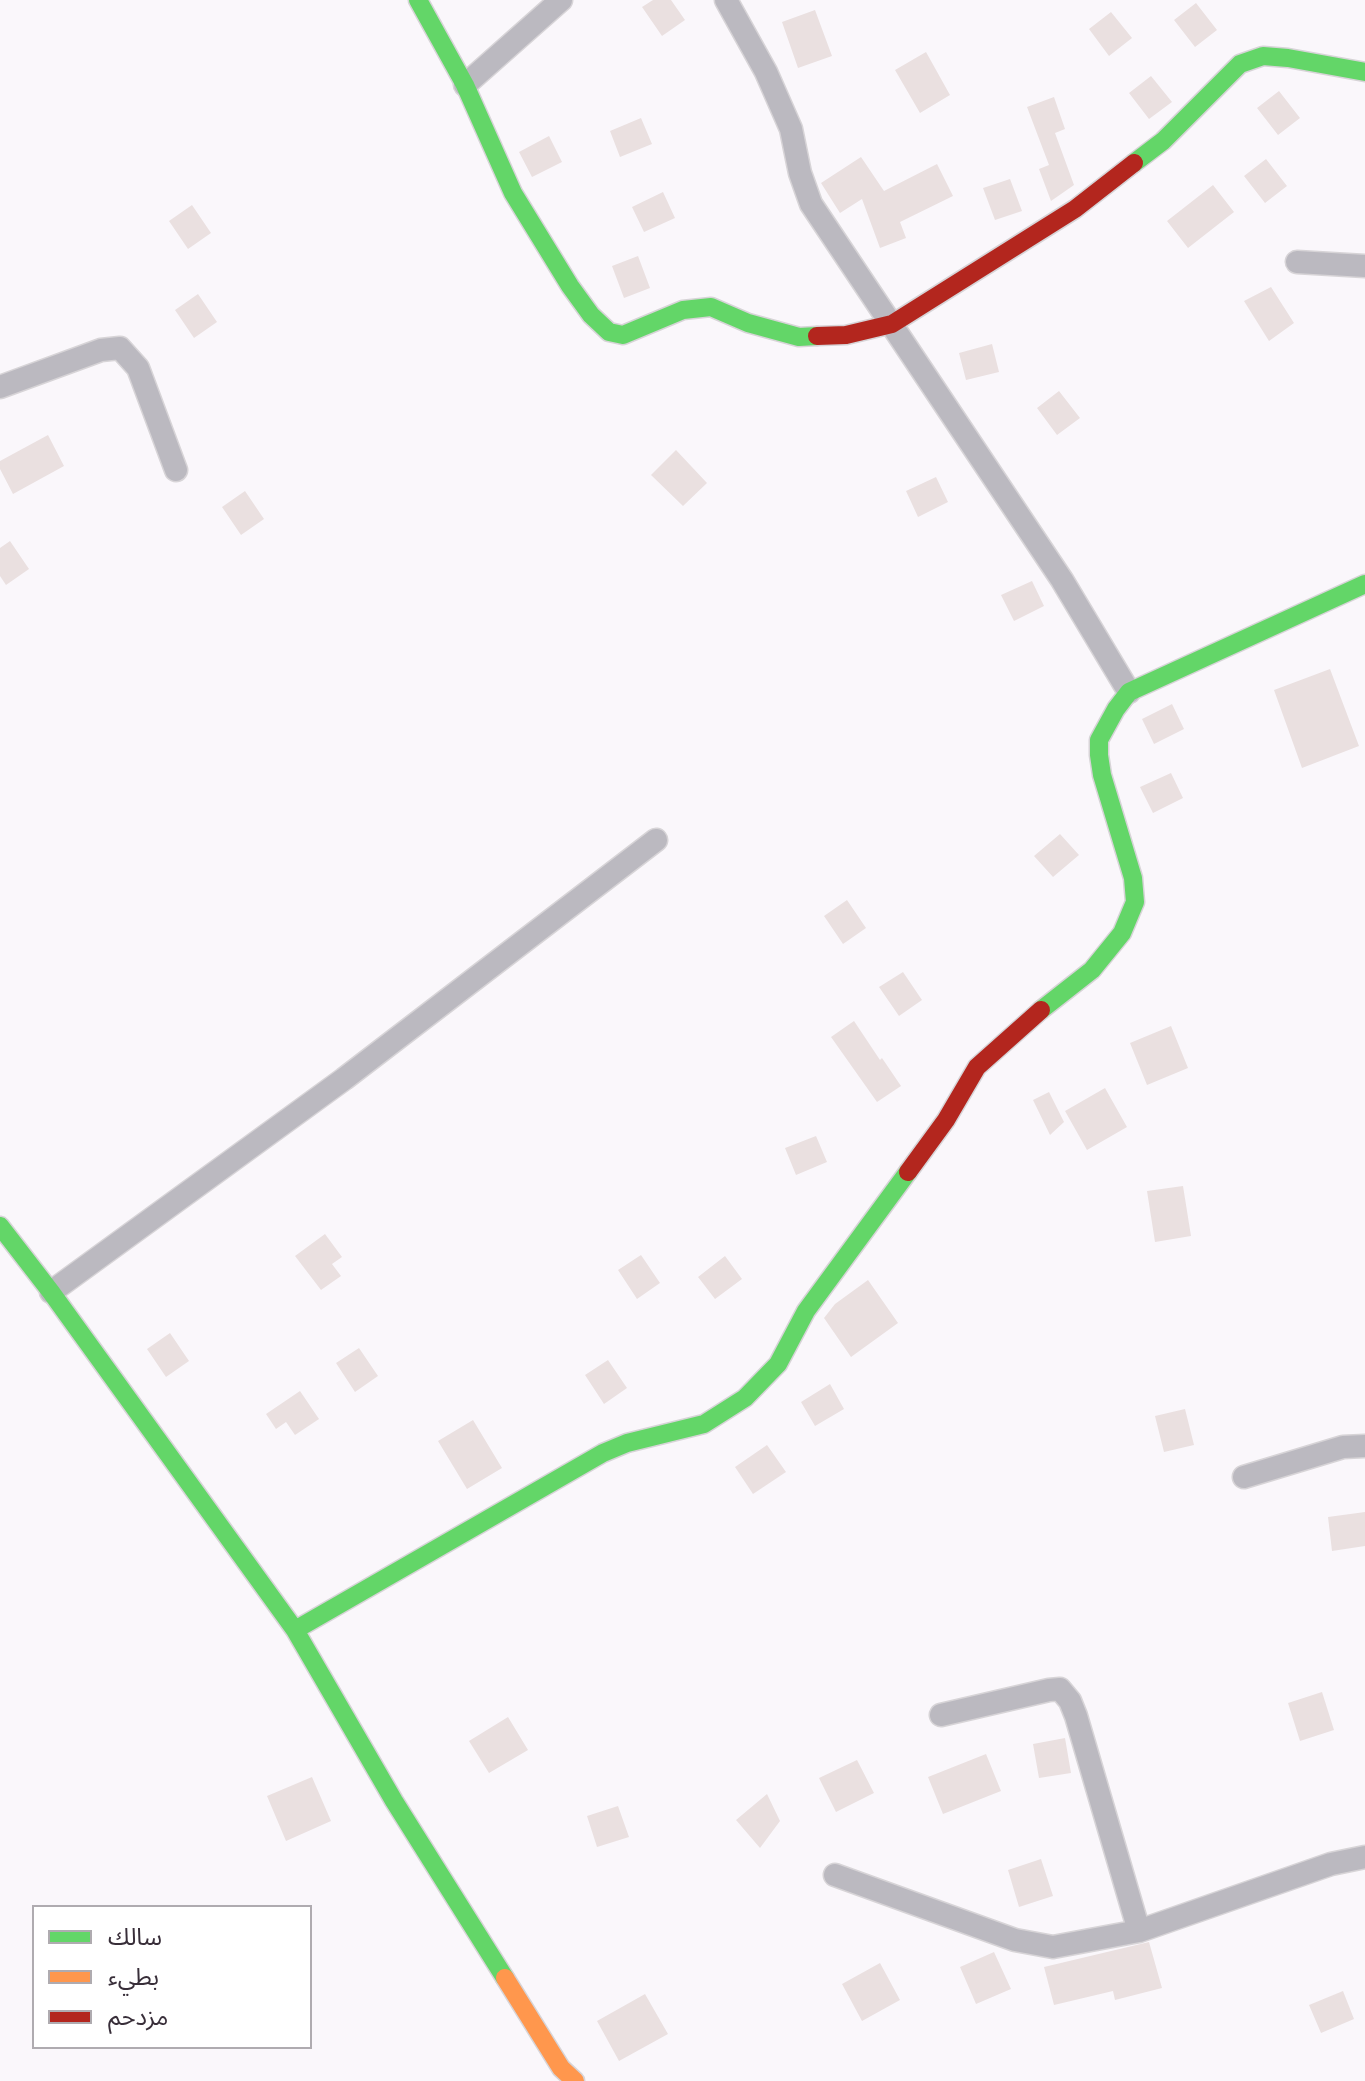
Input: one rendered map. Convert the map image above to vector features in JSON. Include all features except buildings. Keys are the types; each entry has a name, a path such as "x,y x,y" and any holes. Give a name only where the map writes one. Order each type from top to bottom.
{"street":[{"path":"418,0 465,85 513,193 591,315 609,332 623,335 683,310 711,307 748,323 799,337 846,335 892,324 1075,209 1163,141 1240,64 1263,56 1365,72"},
{"path":"465,85 561,0"},
{"path":"726,0 766,72 791,129 800,173 811,204 1062,580 1129,692"},
{"path":"1297,262 1365,266"},
{"path":"0,387 101,350 120,348 138,368 176,470"},
{"path":"295,1630 603,1453 627,1443 704,1424 745,1398 778,1364 806,1311 946,1120 977,1067 1029,1019 1092,970 1122,933 1135,902 1133,878 1102,775 1099,755 1099,740 1116,709 1129,692 1365,584"},
{"path":"51,1292 344,1079 656,840"},
{"path":"0,1226 295,1630 394,1801 561,2068 575,2081"},
{"path":"1244,1477 1343,1447 1365,1446"},
{"path":"941,1715 1060,1689 1070,1701 1076,1716 1139,1931"},
{"path":"835,1875 1015,1940 1053,1947 1139,1931 1331,1864 1365,1857"}],"traffic: fast":[{"path":"418,0 465,85 513,193 570,286 591,315 609,332 623,335 683,310 711,307 748,323 799,337 817,336"},
{"path":"1134,163 1163,141 1240,64 1263,56 1365,72"},
{"path":"1041,1010 1092,970 1122,933 1135,902 1133,878 1102,775 1099,755 1099,740 1116,709 1129,692 1365,584"},
{"path":"295,1630 603,1453 627,1443 704,1424 745,1398 778,1364 806,1311 908,1172"},
{"path":"0,1226 295,1630 394,1801 505,1978"}],"traffic: slow":[{"path":"505,1978 561,2068 575,2081"}],"traffic: jam":[{"path":"817,336 846,335 892,324 1075,209 1134,163"},
{"path":"908,1172 946,1120 977,1067 1041,1010"}]}
